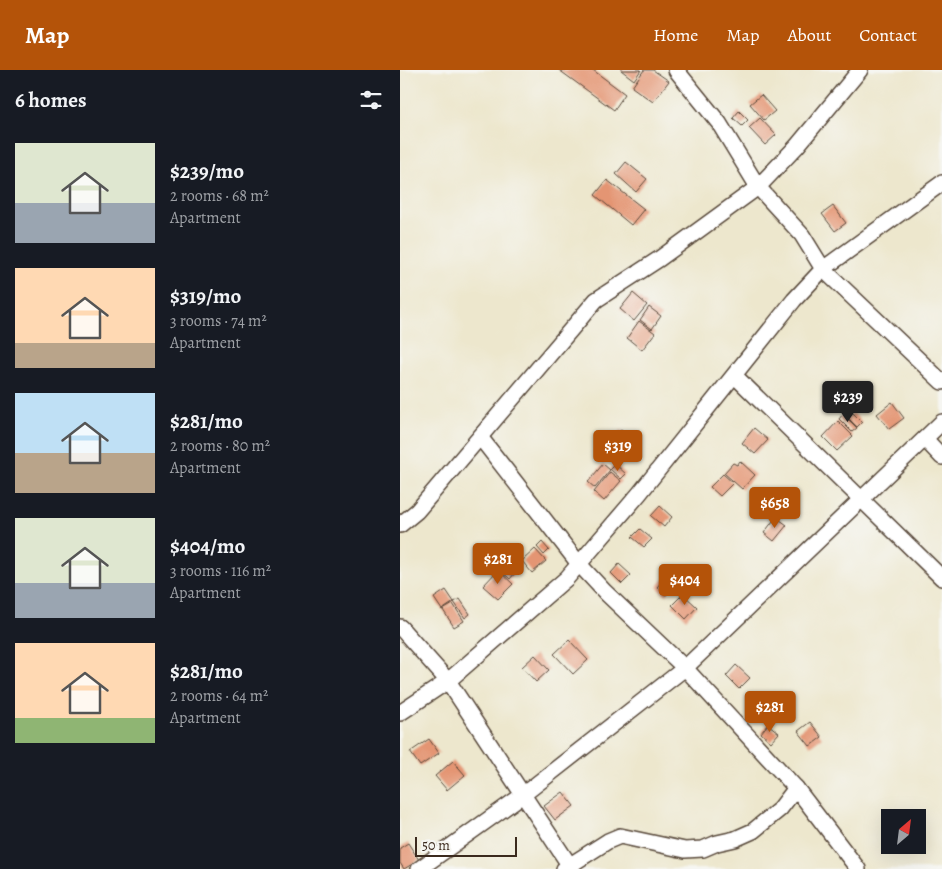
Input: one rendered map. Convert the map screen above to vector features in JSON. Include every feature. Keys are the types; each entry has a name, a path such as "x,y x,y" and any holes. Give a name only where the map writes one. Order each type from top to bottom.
{"street":[{"path":"676,70 719,123 758,186 802,235 823,269 942,382"},
{"path":"400,525 417,512 596,300 659,259 758,186 797,146 860,70"},
{"path":"400,713 448,680 567,578 735,376 794,300 823,269 942,183"},
{"path":"735,376 942,578"},
{"path":"419,869 524,794 685,668 942,422"},
{"path":"480,437 579,564 605,592 685,668 796,788 858,869"},
{"path":"924,439 942,457"},
{"path":"400,627 448,680 524,794 569,868 595,848 620,836 685,850 703,849 717,843 735,839 753,831 780,809 796,788"}],"building":[{"path":"559,70 593,70 625,94 614,110"},
{"path":"621,70 641,70 634,80"},
{"path":"644,70 653,70 669,81 653,102 632,87"},
{"path":"761,95 775,111 764,120 750,104"},
{"path":"739,111 748,120 742,126 733,118"},
{"path":"760,118 776,135 765,145 749,128"},
{"path":"626,162 647,179 636,192 616,174"},
{"path":"607,180 644,209 631,225 595,195"},
{"path":"833,206 846,223 835,231 822,214"},
{"path":"633,293 647,305 634,321 620,309"},
{"path":"649,307 661,316 652,329 640,320"},
{"path":"639,321 655,333 642,350 627,338"},
{"path":"892,402 904,418 889,429 877,414"},
{"path":"853,413 862,422 857,427 848,418"},
{"path":"843,414 857,428 852,432 839,419"},
{"path":"838,421 853,436 837,451 823,437"},
{"path":"754,428 768,440 755,454 742,443"},
{"path":"621,430 630,440 616,455 606,445"},
{"path":"740,461 755,475 742,489 724,473 733,463 737,465"},
{"path":"603,464 610,470 595,488 588,482"},
{"path":"615,464 626,474 621,479 610,469"},
{"path":"610,472 621,481 604,501 594,492"},
{"path":"723,474 733,483 720,496 710,487"},
{"path":"772,491 780,497 772,507 764,502"},
{"path":"660,506 672,517 664,527 651,516"},
{"path":"776,517 787,525 774,541 764,533"},
{"path":"640,529 652,539 644,547 632,537"},
{"path":"542,542 549,550 544,555 537,547"},
{"path":"535,549 546,561 532,573 522,561"},
{"path":"509,557 520,567 510,579 499,569"},
{"path":"619,564 631,575 622,584 611,573"},
{"path":"498,570 513,584 498,599 483,586"},
{"path":"664,579 673,587 666,595 657,587"},
{"path":"446,590 454,602 442,610 434,598"},
{"path":"683,594 697,607 686,619 672,605"},
{"path":"460,599 470,614 465,618 454,602"},
{"path":"453,604 464,621 454,627 443,610"},
{"path":"569,640 588,660 573,674 554,654"},
{"path":"535,655 549,670 536,682 522,667"},
{"path":"736,665 750,678 739,689 726,676"},
{"path":"779,696 791,708 780,718 769,706"},
{"path":"810,722 822,737 810,746 798,731"},
{"path":"768,724 779,733 771,742 761,733"},
{"path":"429,739 439,753 420,766 410,752"},
{"path":"453,761 465,775 447,790 435,776"},
{"path":"563,792 574,806 555,820 544,806"},
{"path":"408,843 419,860 404,869 400,863 400,848"}]}
